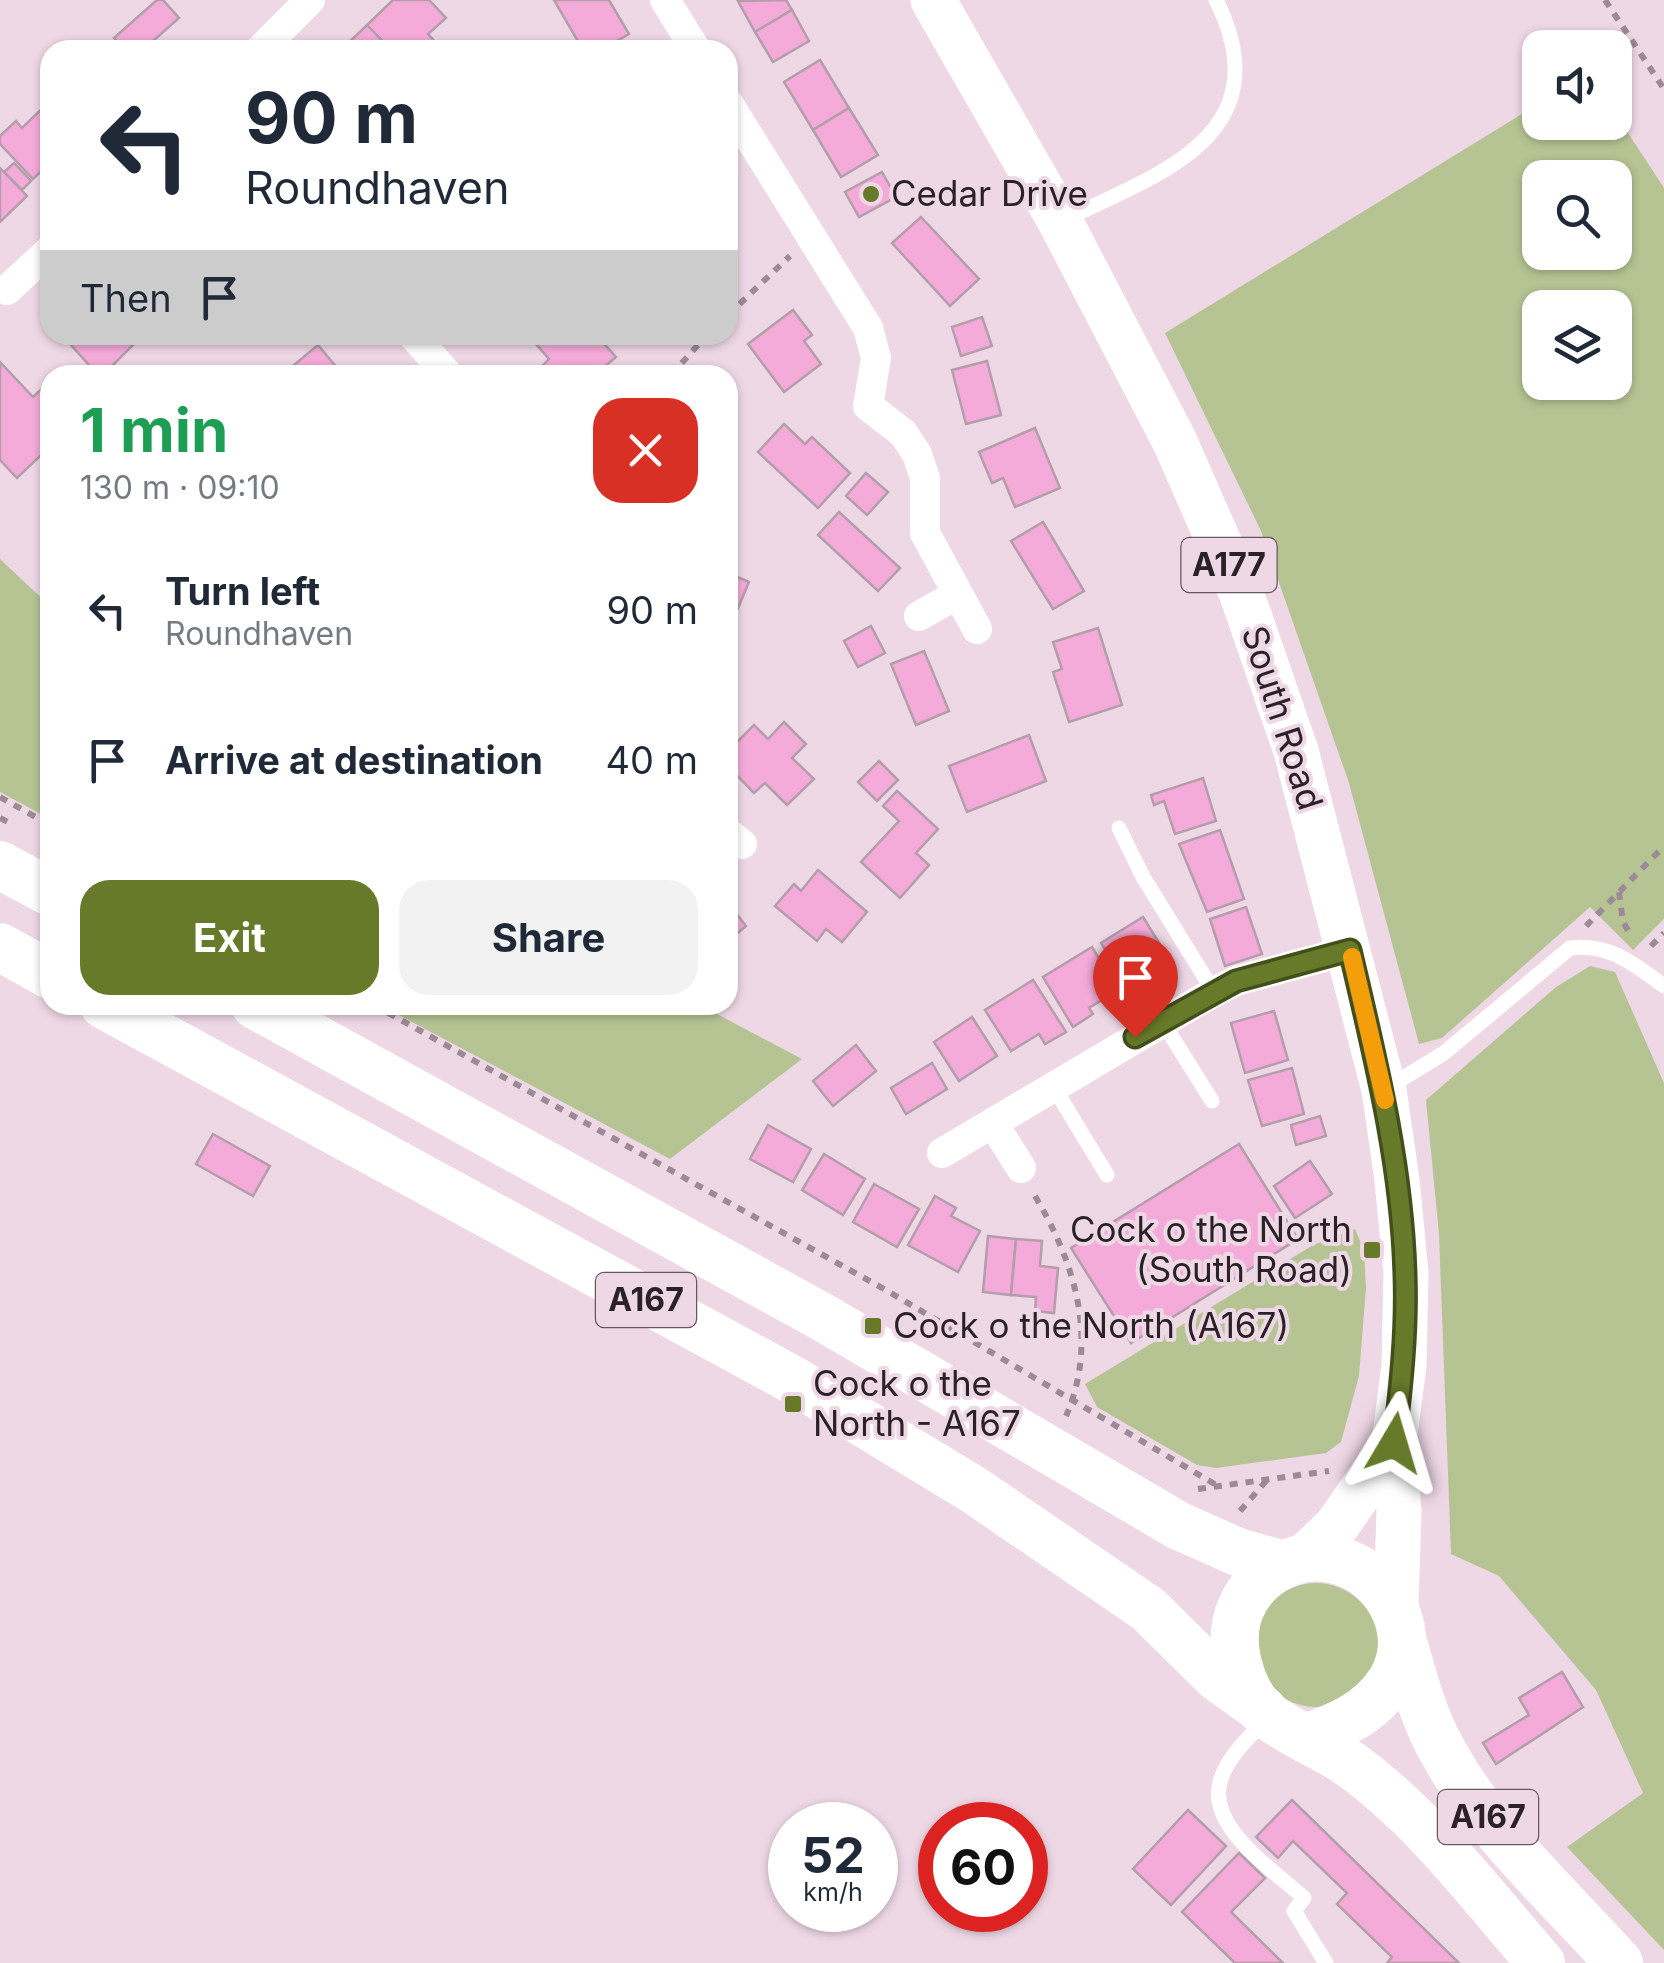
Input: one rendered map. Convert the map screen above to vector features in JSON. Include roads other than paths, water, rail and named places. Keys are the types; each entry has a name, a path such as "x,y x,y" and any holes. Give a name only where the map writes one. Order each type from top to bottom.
{"highway":[{"path":"0,865 40,887"},
{"path":"0,947 40,969"},
{"name":"A167","path":"122,1015 792,1380 974,1490 1148,1610 1218,1678 1370,1778 1412,1816 1541,1963"},
{"name":"A167","path":"273,1015 824,1318 1179,1526 1238,1552 1293,1562"},
{"path":"1293,1562 1350,1564 1379,1584 1400,1624 1390,1681 1374,1701 1342,1724 1278,1721 1248,1686 1233,1640 1248,1594 1293,1562"},
{"name":"A167","path":"1400,1624 1420,1700 1441,1749 1472,1800 1619,1963"}],"main road":[{"name":"South Road","path":"933,0 1060,221 1175,442 1242,595 1296,752 1384,1090 1406,1273 1404,1364 1394,1443 1400,1624"},
{"name":"South Road","path":"1293,1562 1336,1526 1394,1443"}],"street":[{"path":"270,40 310,0"},
{"path":"666,0 690,40"},
{"path":"738,120 868,328 876,358 868,406 904,433 916,454 924,478 925,533 977,630"},
{"path":"8,290 40,260"},
{"path":"919,616 956,595"},
{"path":"942,1152 1236,981 1350,950"},
{"path":"992,1123 1021,1168"}],"lane":[{"path":"1060,221 1195,152 1218,123 1232,94 1238,66 1216,0"},
{"path":"1119,828 1143,877 1214,992"},
{"path":"1384,1090 1444,1053 1570,948 1595,945 1625,958 1664,986"},
{"path":"1162,1021 1212,1101"},
{"path":"1053,1086 1107,1176"},
{"path":"1278,1721 1220,1778 1218,1805 1228,1826 1304,1898 1294,1911 1326,1963"}],"place":[{"name":"Cedar Drive","path":"871,194"},
{"name":"Cock o the North (South Road)","path":"1372,1250"},
{"name":"Cock o the North (A167)","path":"873,1326"},
{"name":"Cock o the North - A167","path":"793,1404"}]}
